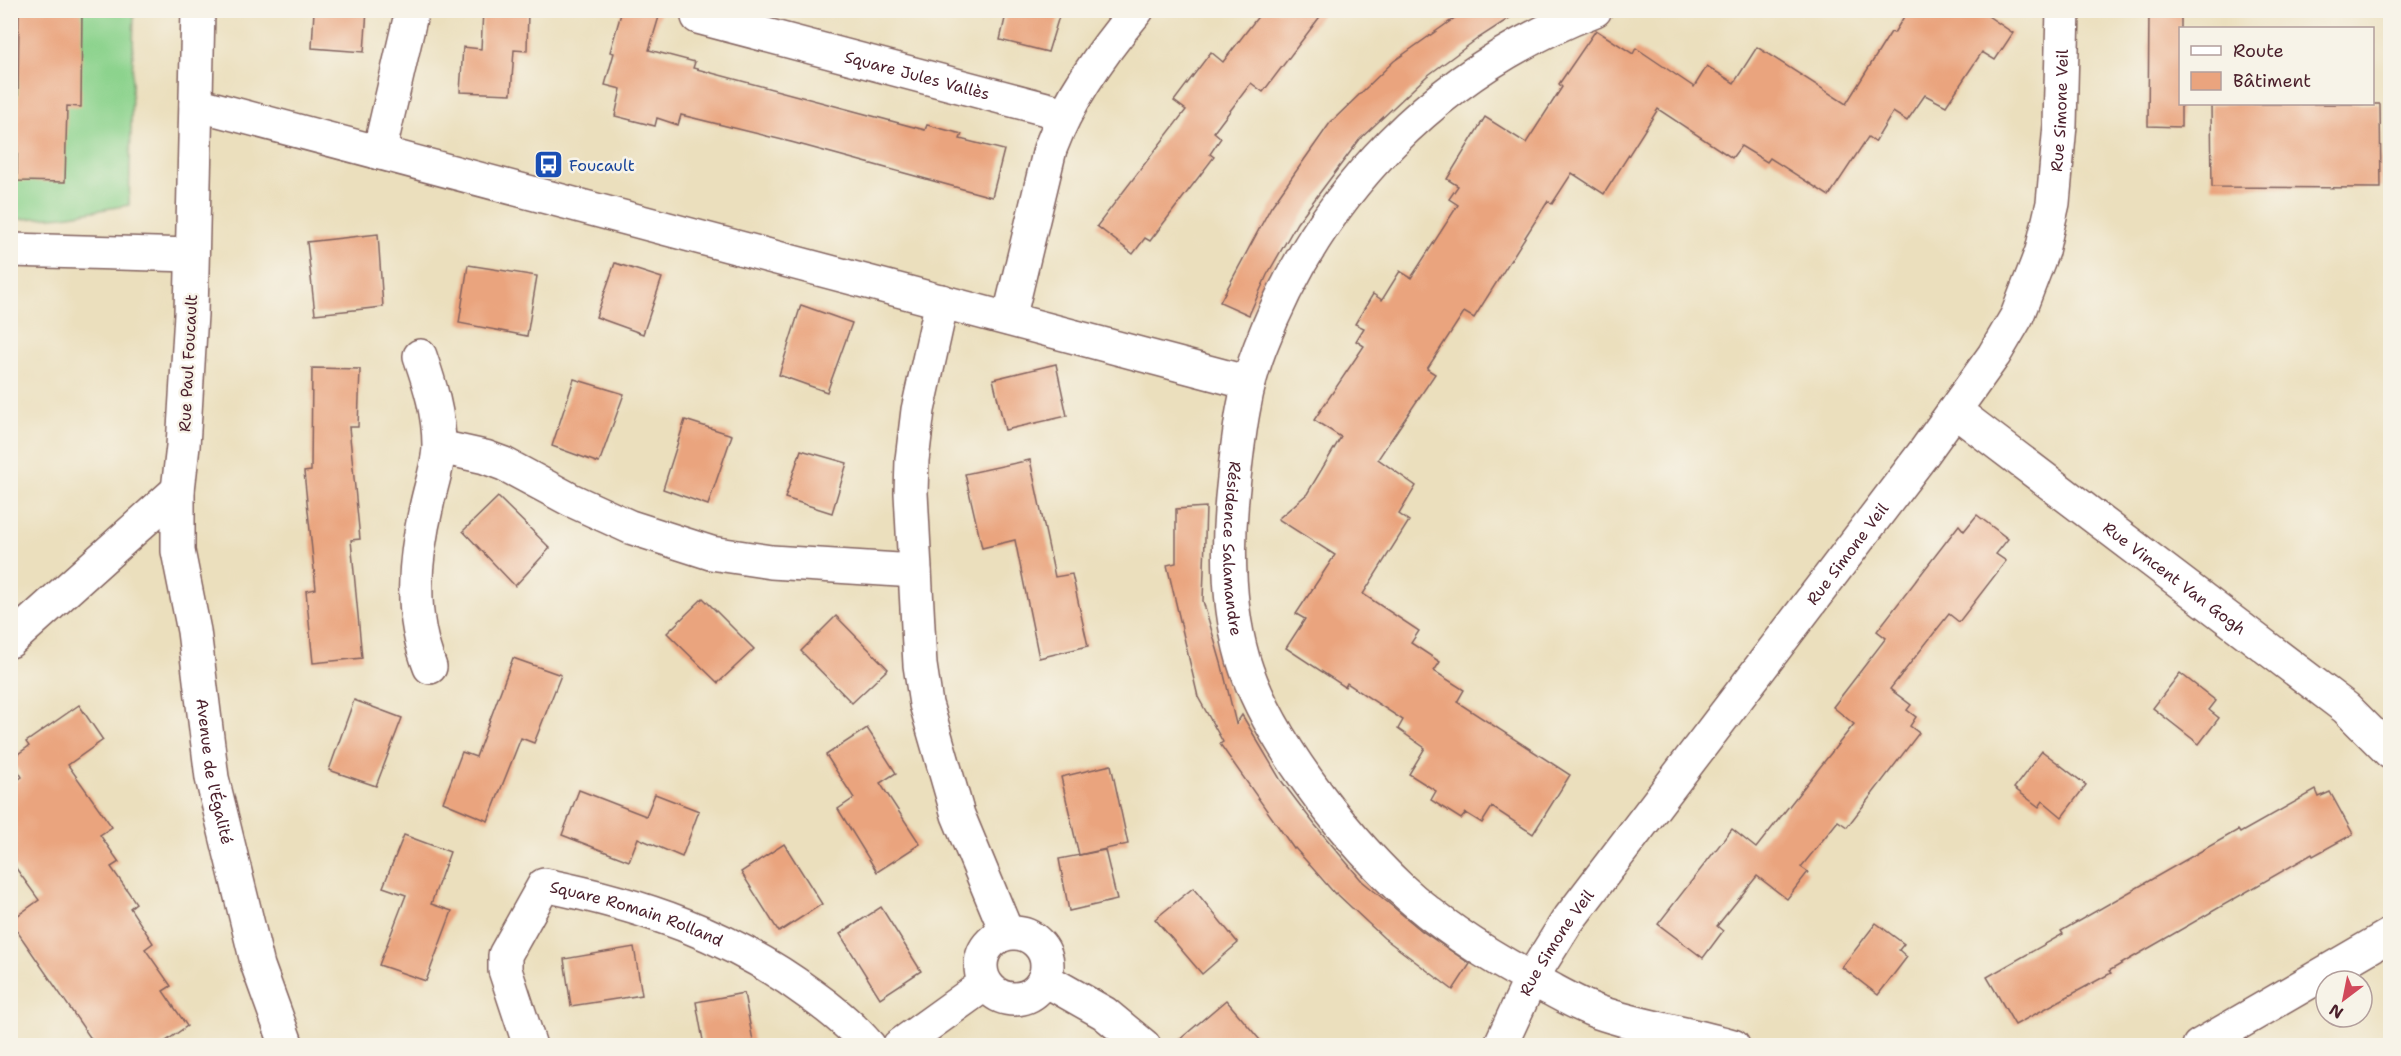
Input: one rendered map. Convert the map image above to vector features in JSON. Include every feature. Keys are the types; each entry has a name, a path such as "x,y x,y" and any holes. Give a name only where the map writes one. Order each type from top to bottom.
{"street":[{"name":"Rue Paul Foucault","path":"178,490 186,402 198,10"},
{"path":"379,153 412,10"},
{"name":"Square Jules Vallès","path":"700,10 698,17 773,23 1065,114"},
{"path":"1009,319 1050,149 1065,114 1103,55 1137,10"},
{"name":"Résidence Salamandre","path":"1596,10 1544,31 1484,66 1452,88 1382,151 1340,202 1303,257 1263,341 1250,383 1238,440 1228,550 1236,629 1252,683 1285,746 1331,812 1401,890 1461,937 1531,979 1596,1011 1733,1046"},
{"name":"Rue Simone Veil","path":"1500,1046 1531,979 1566,923 1955,411 2012,326 2031,284 2042,251 2053,203 2059,152 2063,10"},
{"path":"196,104 1250,383"},
{"path":"10,250 192,255"},
{"path":"942,301 918,410 912,460 920,665 926,704 965,834 1007,933"},
{"path":"420,356 435,402 440,447 421,529 416,577 417,626 430,667"},
{"name":"Rue Vincent Van Gogh","path":"1955,411 2346,708 2391,752"},
{"path":"440,447 494,460 571,500 630,527 711,553 771,562 915,571"},
{"path":"10,641 178,490"},
{"name":"Avenue de l'Égalité","path":"178,490 178,551 194,631 212,778 258,966 287,1046"},
{"name":"Square Romain Rolland","path":"530,1046 504,963 510,946 544,885 608,899 647,911 734,946 801,987 826,1006 869,1046"},
{"path":"1007,933 1027,935 1042,948 1047,966 1044,979 1032,994 1020,999 1000,997 985,984 981,972 983,953 990,942 1007,933"},
{"path":"2199,1046 2391,935"},
{"path":"1044,979 1104,1014 1144,1046"},
{"path":"899,1046 985,984"}],"green space":[{"path":"11,11 134,11 129,205 64,216 11,220"}],"building":[{"path":"19,10 82,10 81,107 67,106 65,182 17,181"},
{"path":"314,10 367,10 364,52 312,48"},
{"path":"483,10 528,10 527,51 514,50 511,94 460,92 463,47 481,49"},
{"path":"622,10 661,10 649,50 695,62 693,68 925,130 927,125 962,134 960,139 1004,150 992,197 791,142 681,115 678,125 657,118 655,126 615,116 621,89 605,85 614,53 610,52"},
{"path":"1007,10 1061,10 1048,52 1000,40"},
{"path":"1263,10 1325,10 1263,92 1251,83 1214,132 1221,138 1210,154 1214,157 1150,241 1145,238 1133,254 1097,226 1186,110 1174,101 1211,52 1223,62"},
{"path":"1466,10 1522,10 1477,39 1427,76 1360,139 1297,223 1267,275 1249,315 1220,302 1271,207 1330,123 1394,61"},
{"path":"1908,10 1979,10 2013,33 1995,60 1982,52 1946,106 1925,95 1907,121 1893,112 1875,142 1868,137 1829,196 1770,158 1767,162 1741,146 1732,158 1658,109 1604,194 1572,173 1552,204 1548,201 1474,318 1464,312 1427,369 1435,374 1378,459 1416,486 1399,514 1409,521 1363,594 1419,631 1411,643 1440,662 1434,671 1464,690 1457,702 1570,775 1533,834 1492,807 1482,823 1466,813 1461,819 1431,800 1436,791 1409,774 1425,748 1398,729 1403,720 1347,683 1345,687 1286,648 1305,619 1296,614 1335,555 1278,519 1307,494 1341,437 1314,420 1364,346 1356,341 1364,328 1355,324 1373,294 1382,300 1400,271 1411,278 1458,205 1449,199 1458,186 1447,179 1485,117 1526,143 1562,87 1559,84 1596,30 1633,54 1636,48 1694,87 1707,66 1734,83 1757,47 1846,104 1891,32 1894,33"},
{"path":"2149,10 2181,10 2179,105 2181,105 2181,127 2148,126"},
{"path":"2380,104 2381,188 2212,187 2211,105"},
{"path":"378,234 383,307 315,314 307,242"},
{"path":"615,263 662,278 643,334 596,317"},
{"path":"468,265 537,276 527,336 459,323"},
{"path":"801,305 852,323 827,392 779,375"},
{"path":"1056,364 1067,416 1005,430 993,379"},
{"path":"312,368 360,369 358,427 349,427 360,539 351,540 362,658 313,663 306,591 316,589 304,472 311,471"},
{"path":"574,379 624,394 599,463 552,446"},
{"path":"685,420 732,435 708,505 663,489"},
{"path":"801,450 847,463 832,513 785,498"},
{"path":"1030,460 1055,577 1072,574 1088,646 1039,658 1015,540 982,548 965,474"},
{"path":"498,497 550,548 515,586 463,531"},
{"path":"1206,507 1203,601 1236,724 1242,715 1280,779 1362,881 1422,931 1470,964 1453,990 1384,938 1335,894 1294,849 1220,744 1223,742 1198,697 1167,565 1176,563 1176,509"},
{"path":"1977,515 2008,539 1996,554 2006,561 1959,622 1949,614 1890,689 1911,705 1907,710 1916,717 1910,726 1919,733 1847,827 1838,821 1801,867 1808,872 1787,899 1757,876 1717,926 1723,931 1703,958 1658,924 1732,829 1756,848 1854,724 1833,707 1886,638 1877,631 1959,525 1964,531"},
{"path":"703,598 754,649 718,683 667,633"},
{"path":"836,616 888,669 852,703 801,651"},
{"path":"513,658 561,675 534,743 521,738 488,821 443,802 462,752 476,757"},
{"path":"2180,673 2216,701 2209,710 2219,718 2199,744 2153,708"},
{"path":"354,700 402,718 376,786 329,770"},
{"path":"79,705 103,740 68,765 112,827 100,835 119,862 111,867 136,903 130,908 153,943 145,949 171,986 163,991 187,1026 159,1046 96,1046 10,921 39,900 10,860 10,785 22,777 11,759 29,746 26,742"},
{"path":"867,728 896,773 880,783 920,844 877,872 838,809 854,798 826,755"},
{"path":"2042,751 2086,785 2062,817 2043,801 2039,807 2014,788"},
{"path":"1111,765 1128,844 1079,855 1061,777"},
{"path":"579,790 646,816 655,794 699,811 682,857 638,838 629,861 562,835"},
{"path":"2316,790 2319,797 2330,792 2353,834 2313,856 2312,854 2109,971 2111,973 2015,1025 1987,977 2063,934 2061,931 2238,830 2240,833"},
{"path":"404,835 450,852 431,904 452,911 426,981 379,965 406,895 383,887"},
{"path":"784,844 822,904 779,932 741,872"},
{"path":"1105,850 1117,900 1069,911 1059,859"},
{"path":"1193,888 1238,943 1202,974 1155,919"},
{"path":"881,907 921,971 880,998 840,934"},
{"path":"1876,923 1904,944 1899,950 1907,957 1878,995 1842,967"},
{"path":"634,947 642,995 571,1006 564,959"},
{"path":"744,993 754,1046 704,1046 696,1002"},
{"path":"1226,1000 1265,1046 1172,1046"}],"place":[{"name":"Foucault","path":"548,165"}]}
